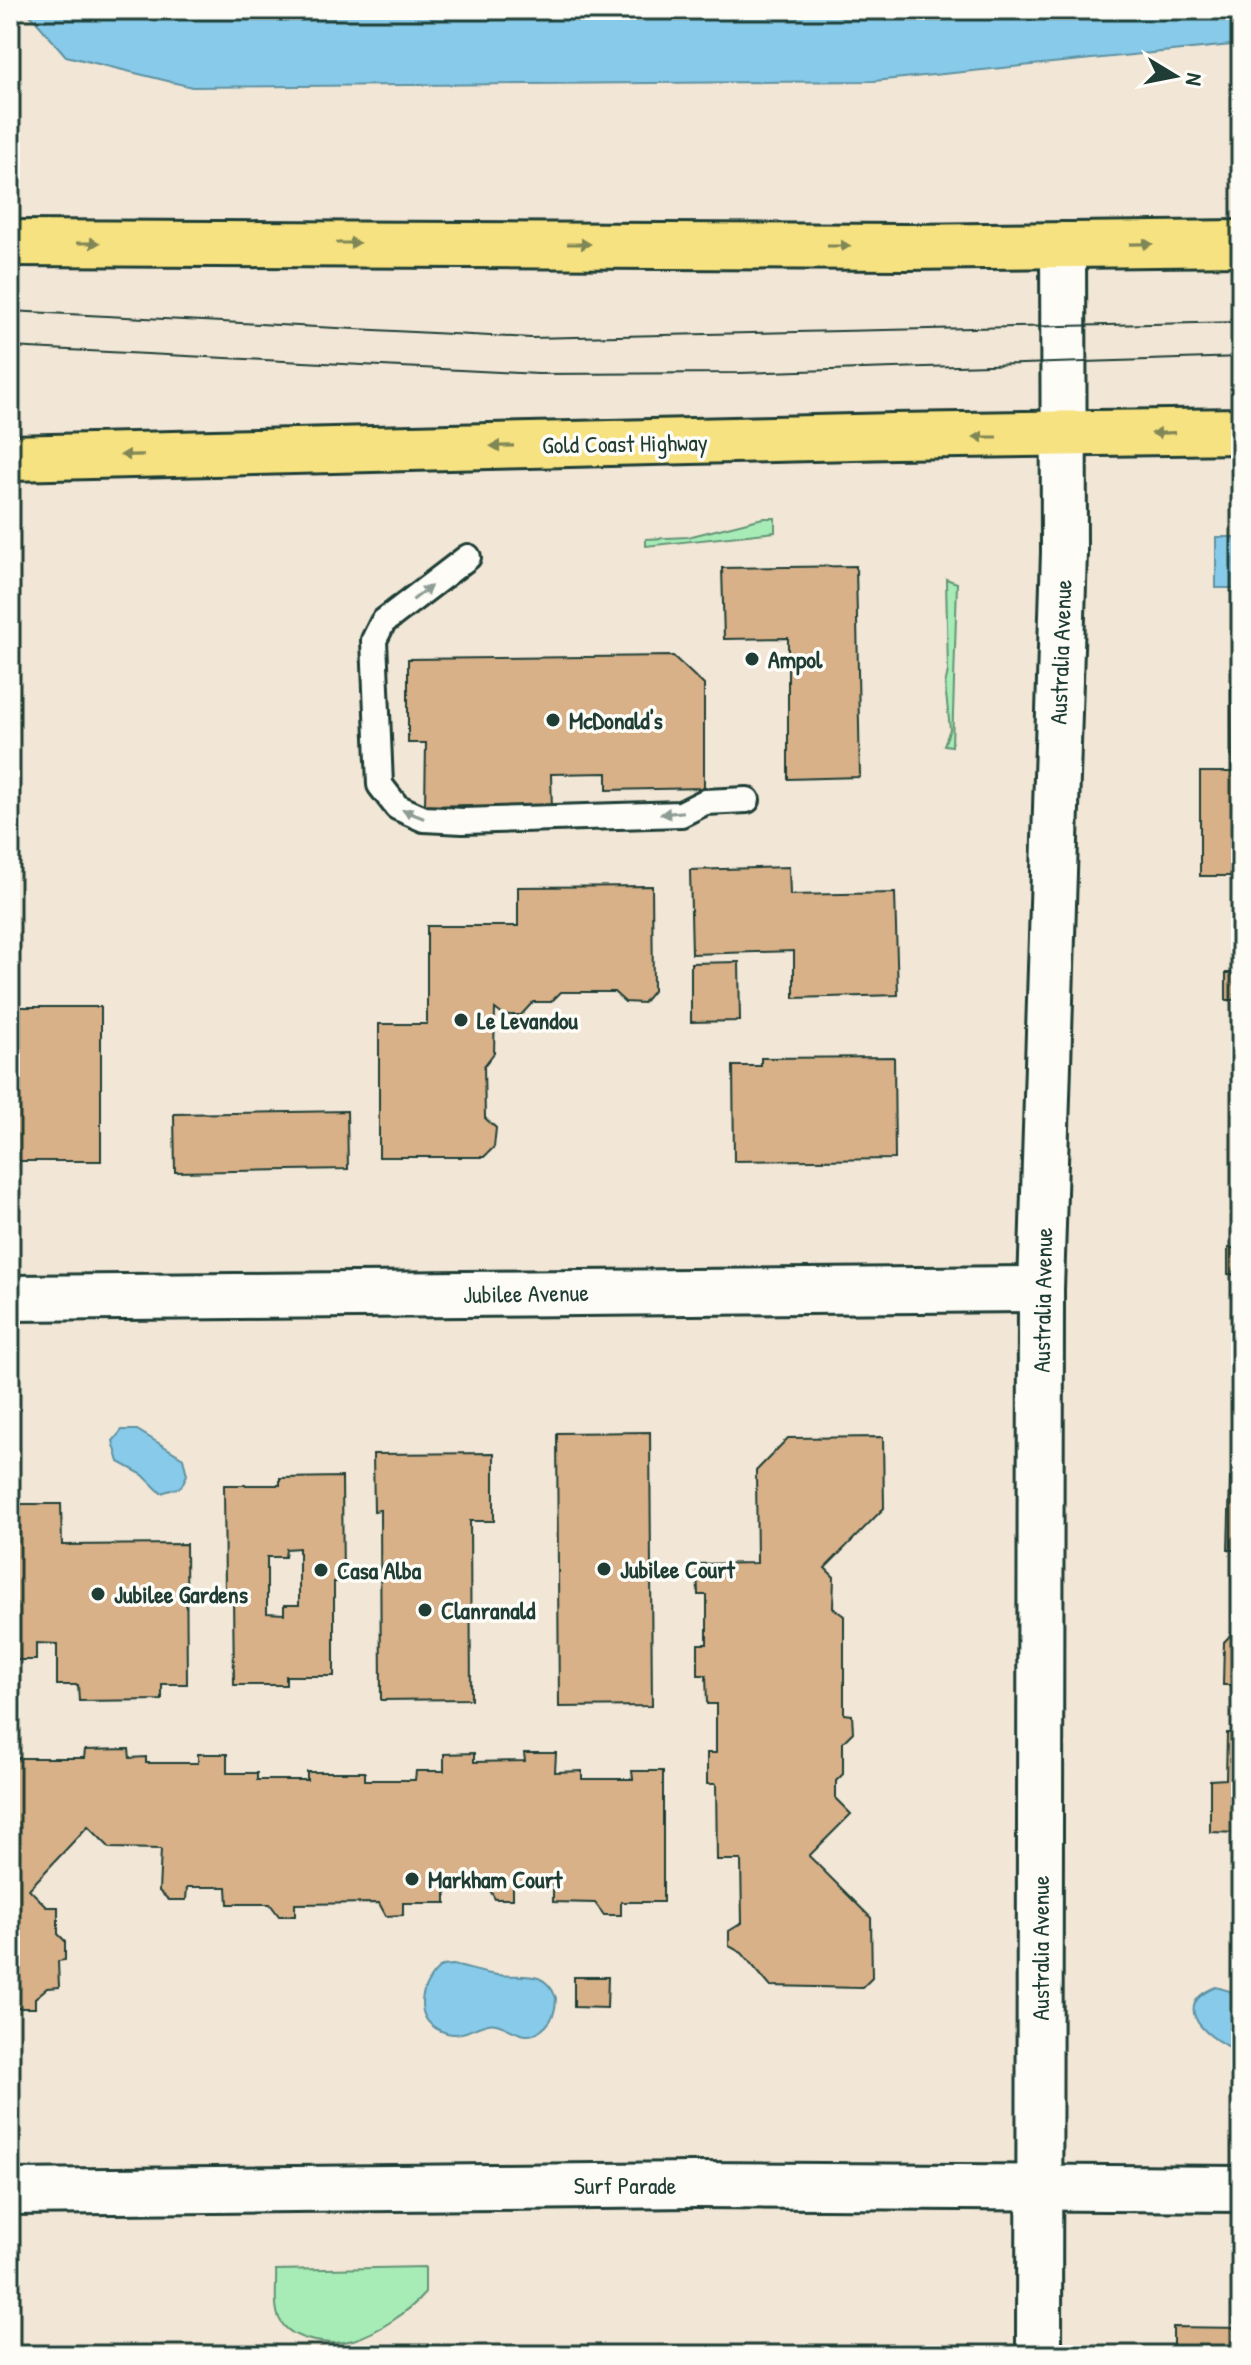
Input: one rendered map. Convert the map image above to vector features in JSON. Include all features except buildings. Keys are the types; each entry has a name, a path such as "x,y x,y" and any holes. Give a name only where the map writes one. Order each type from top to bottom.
{"highway":[{"path":"10,243 1241,243"},
{"name":"Gold Coast Highway","path":"10,458 894,436 1063,436 1241,431"}],"street":[{"name":"Australia Avenue","path":"1039,2355 1041,1289 1063,568 1063,245"},
{"name":"Jubilee Avenue","path":"10,1298 1041,1289"},
{"name":"Surf Parade","path":"10,2192 1039,2185 1241,2189"}],"lane":[{"path":"468,557 383,622 374,640 380,785 397,807 424,819 463,821 681,814 705,802 747,800"}],"green space":[{"path":"763,518 775,518 775,532 646,546 646,539 688,537"},
{"path":"946,579 957,583 952,746 944,745 950,729 945,685 948,671"},
{"path":"425,2267 425,2293 402,2314 353,2340 334,2343 302,2337 285,2327 278,2315 276,2270"}],"water":[{"path":"26,10 1241,10 1241,44 874,81 192,87 66,56"},
{"path":"1216,537 1241,537 1241,588 1216,588"},
{"path":"122,1430 137,1430 183,1458 187,1475 181,1487 161,1493 143,1475 119,1462 113,1441"},
{"path":"453,1965 497,1975 539,1978 546,1982 556,1998 551,2020 530,2035 495,2024 458,2034 435,2028 423,2012 424,1992 434,1973 442,1966"},
{"path":"1216,1987 1230,1991 1241,2009 1241,2051 1207,2032 1194,2013 1201,1995"}],"tram line":[{"path":"10,311 531,338 1241,322"},
{"path":"10,347 538,374 739,373 1241,357"}],"place":[{"name":"Ampol","path":"752,659"},
{"name":"McDonald's","path":"553,720"},
{"name":"Le Levandou","path":"461,1020"},
{"name":"Jubilee Court","path":"604,1569"},
{"name":"Casa Alba","path":"321,1570"},
{"name":"Jubilee Gardens","path":"98,1594"},
{"name":"Clanranald","path":"425,1610"},
{"name":"Markham Court","path":"412,1879"}]}
